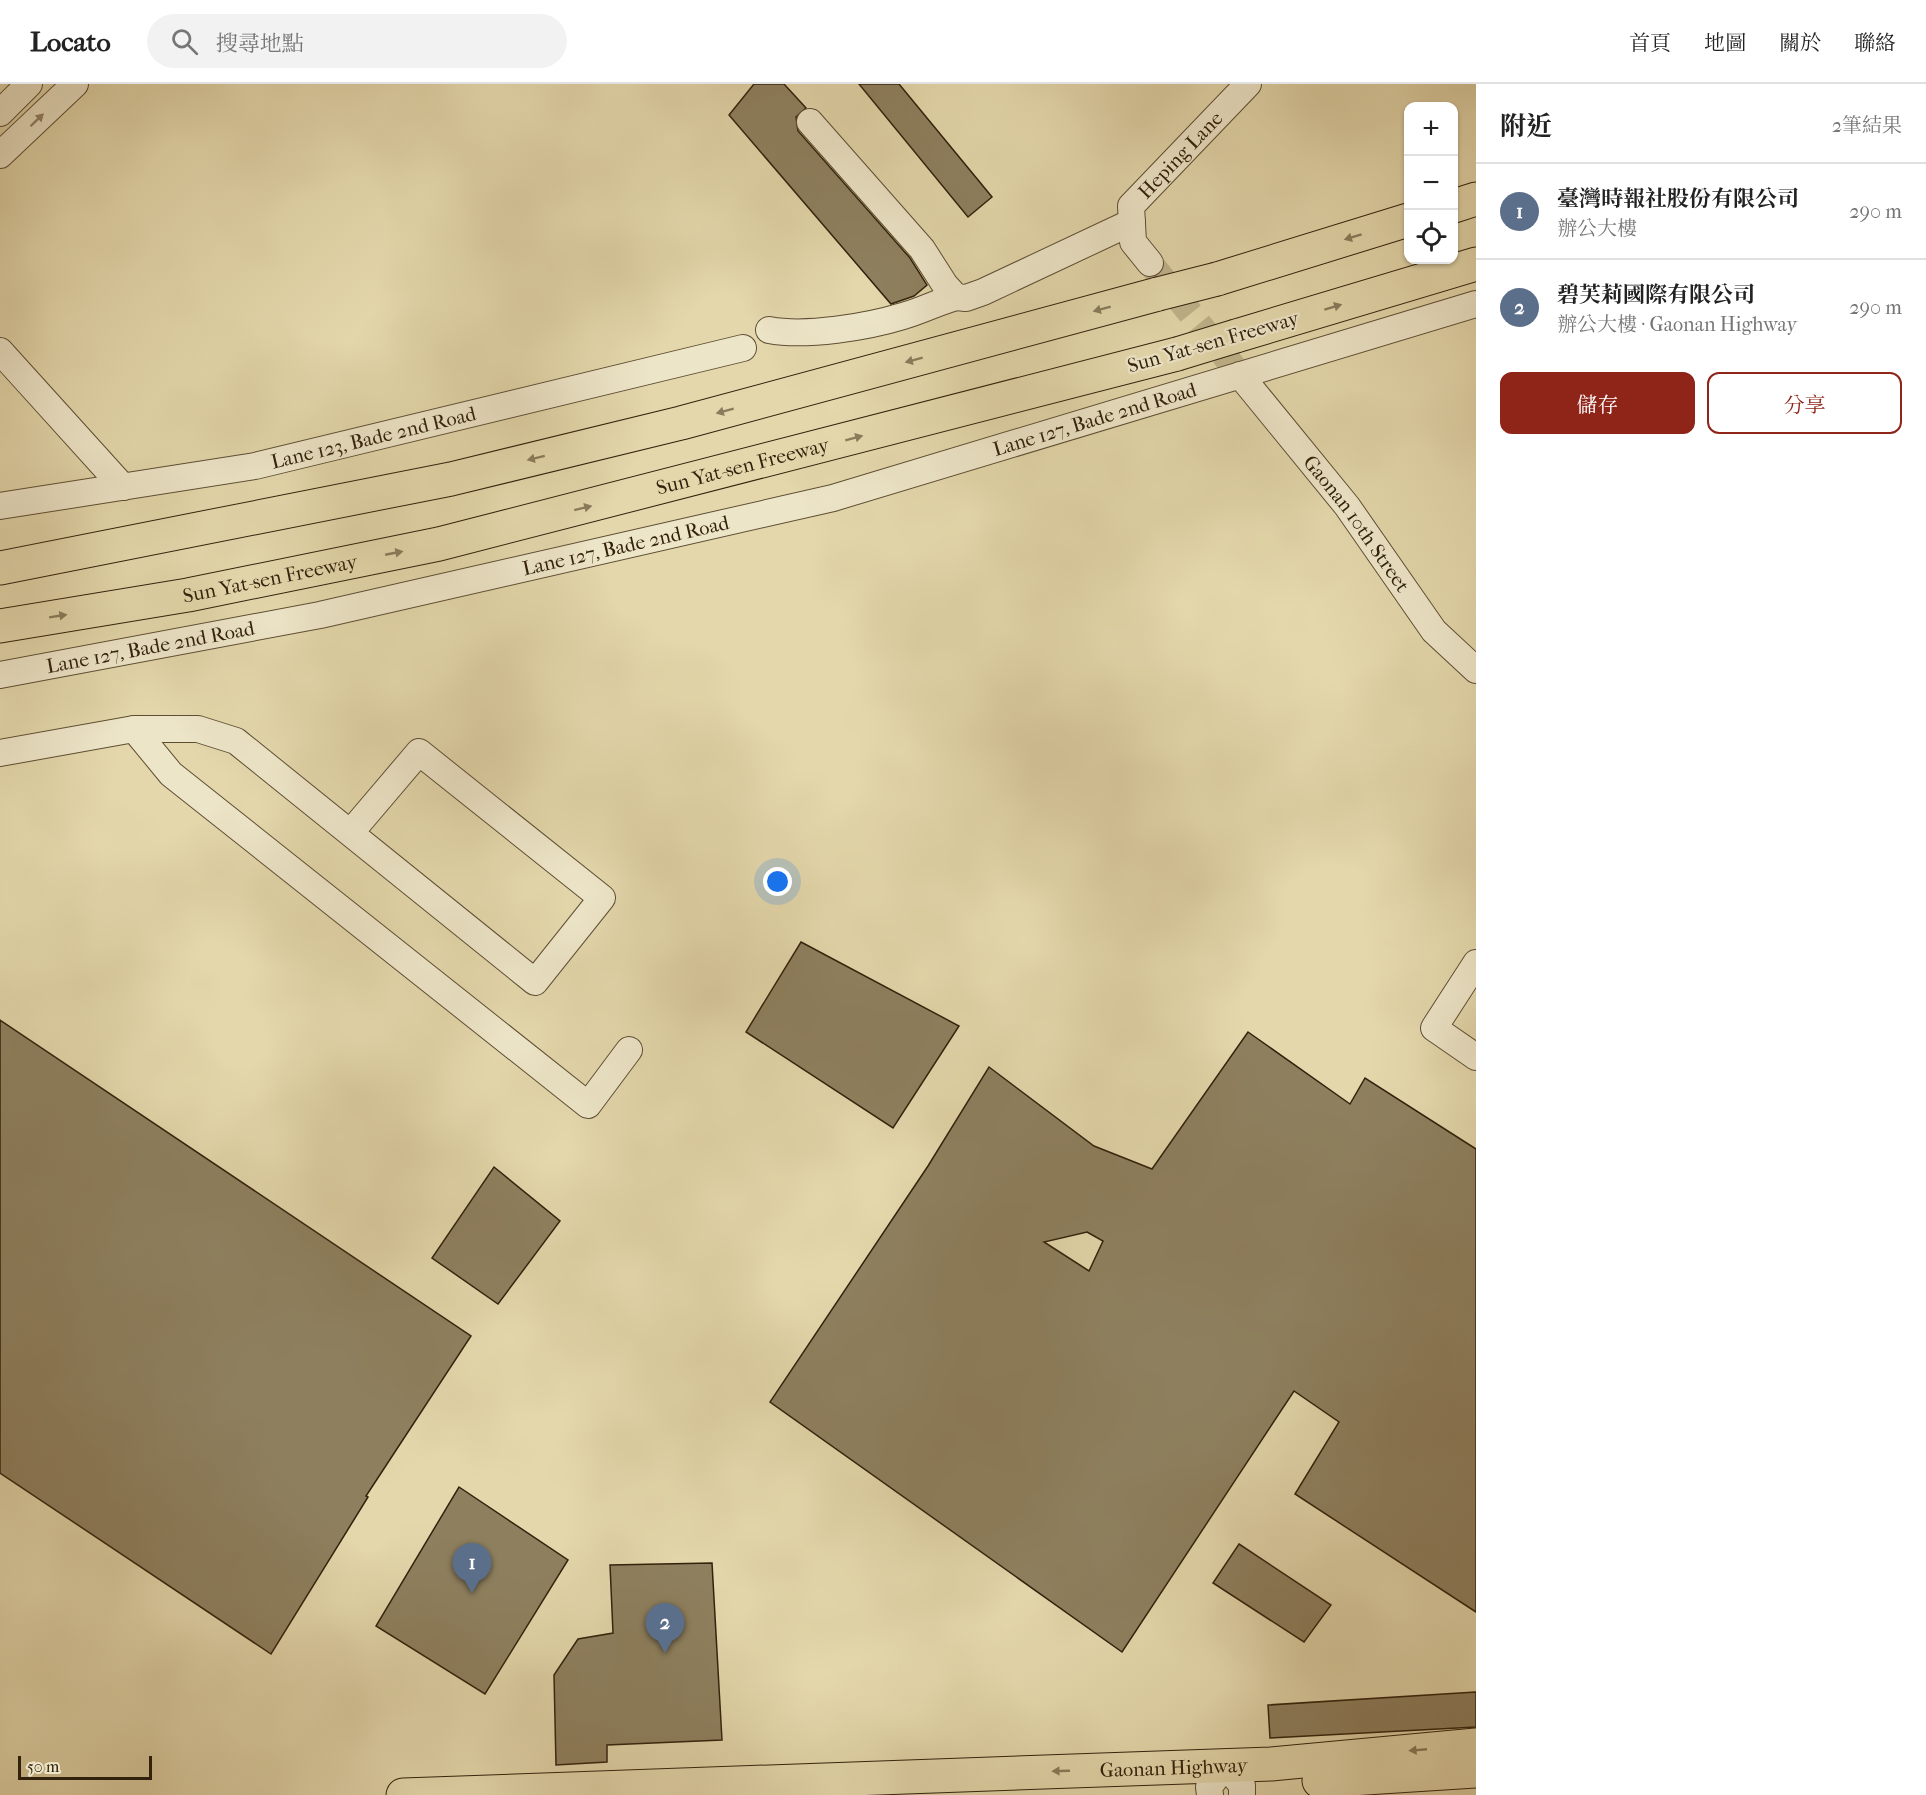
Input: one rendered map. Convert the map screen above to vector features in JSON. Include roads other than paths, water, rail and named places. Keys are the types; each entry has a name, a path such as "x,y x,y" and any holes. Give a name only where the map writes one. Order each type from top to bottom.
{"main road":[{"path":"1458,205 1476,199"},
{"path":"0,568 462,476 681,423 1217,279 1404,221"},
{"name":"Sun Yat-sen Freeway","path":"0,626 188,595 439,544 1177,354 1476,264"},
{"name":"Gaonan Highway","path":"403,1795 1226,1785 1476,1745"},
{"name":"Gaonan Highway","path":"1036,1795 1476,1771"}],"street":[{"path":"0,113 29,84"},
{"path":"0,155 75,84"},
{"name":"Heping Lane","path":"1150,263 1133,242 1131,206 1248,84"},
{"path":"810,122 922,249 945,285 956,297"},
{"path":"769,330 783,333 882,321 904,316 956,297 966,298 1132,222"},
{"name":"Lane 127, Bade 2nd Road","path":"0,675 320,615 833,498 1476,304"},
{"name":"Lane 123, Bade 2nd Road","path":"0,506 255,466 743,348"},
{"path":"0,351 123,487"},
{"name":"Gaonan 10th Street","path":"1240,375 1347,506 1434,632 1476,670"},
{"path":"0,753 134,729 198,729 236,741 535,982 602,898 418,752 351,832"},
{"path":"134,729 171,774 588,1105 629,1050"},
{"path":"1476,963 1434,1028 1476,1057"}],"tunnel":[{"path":"1150,263 1240,375"}],"place":[{"name":"臺灣時報社股份有限公司","path":"472,1593"},
{"name":"碧芙莉國際有限公司","path":"665,1653"}]}
